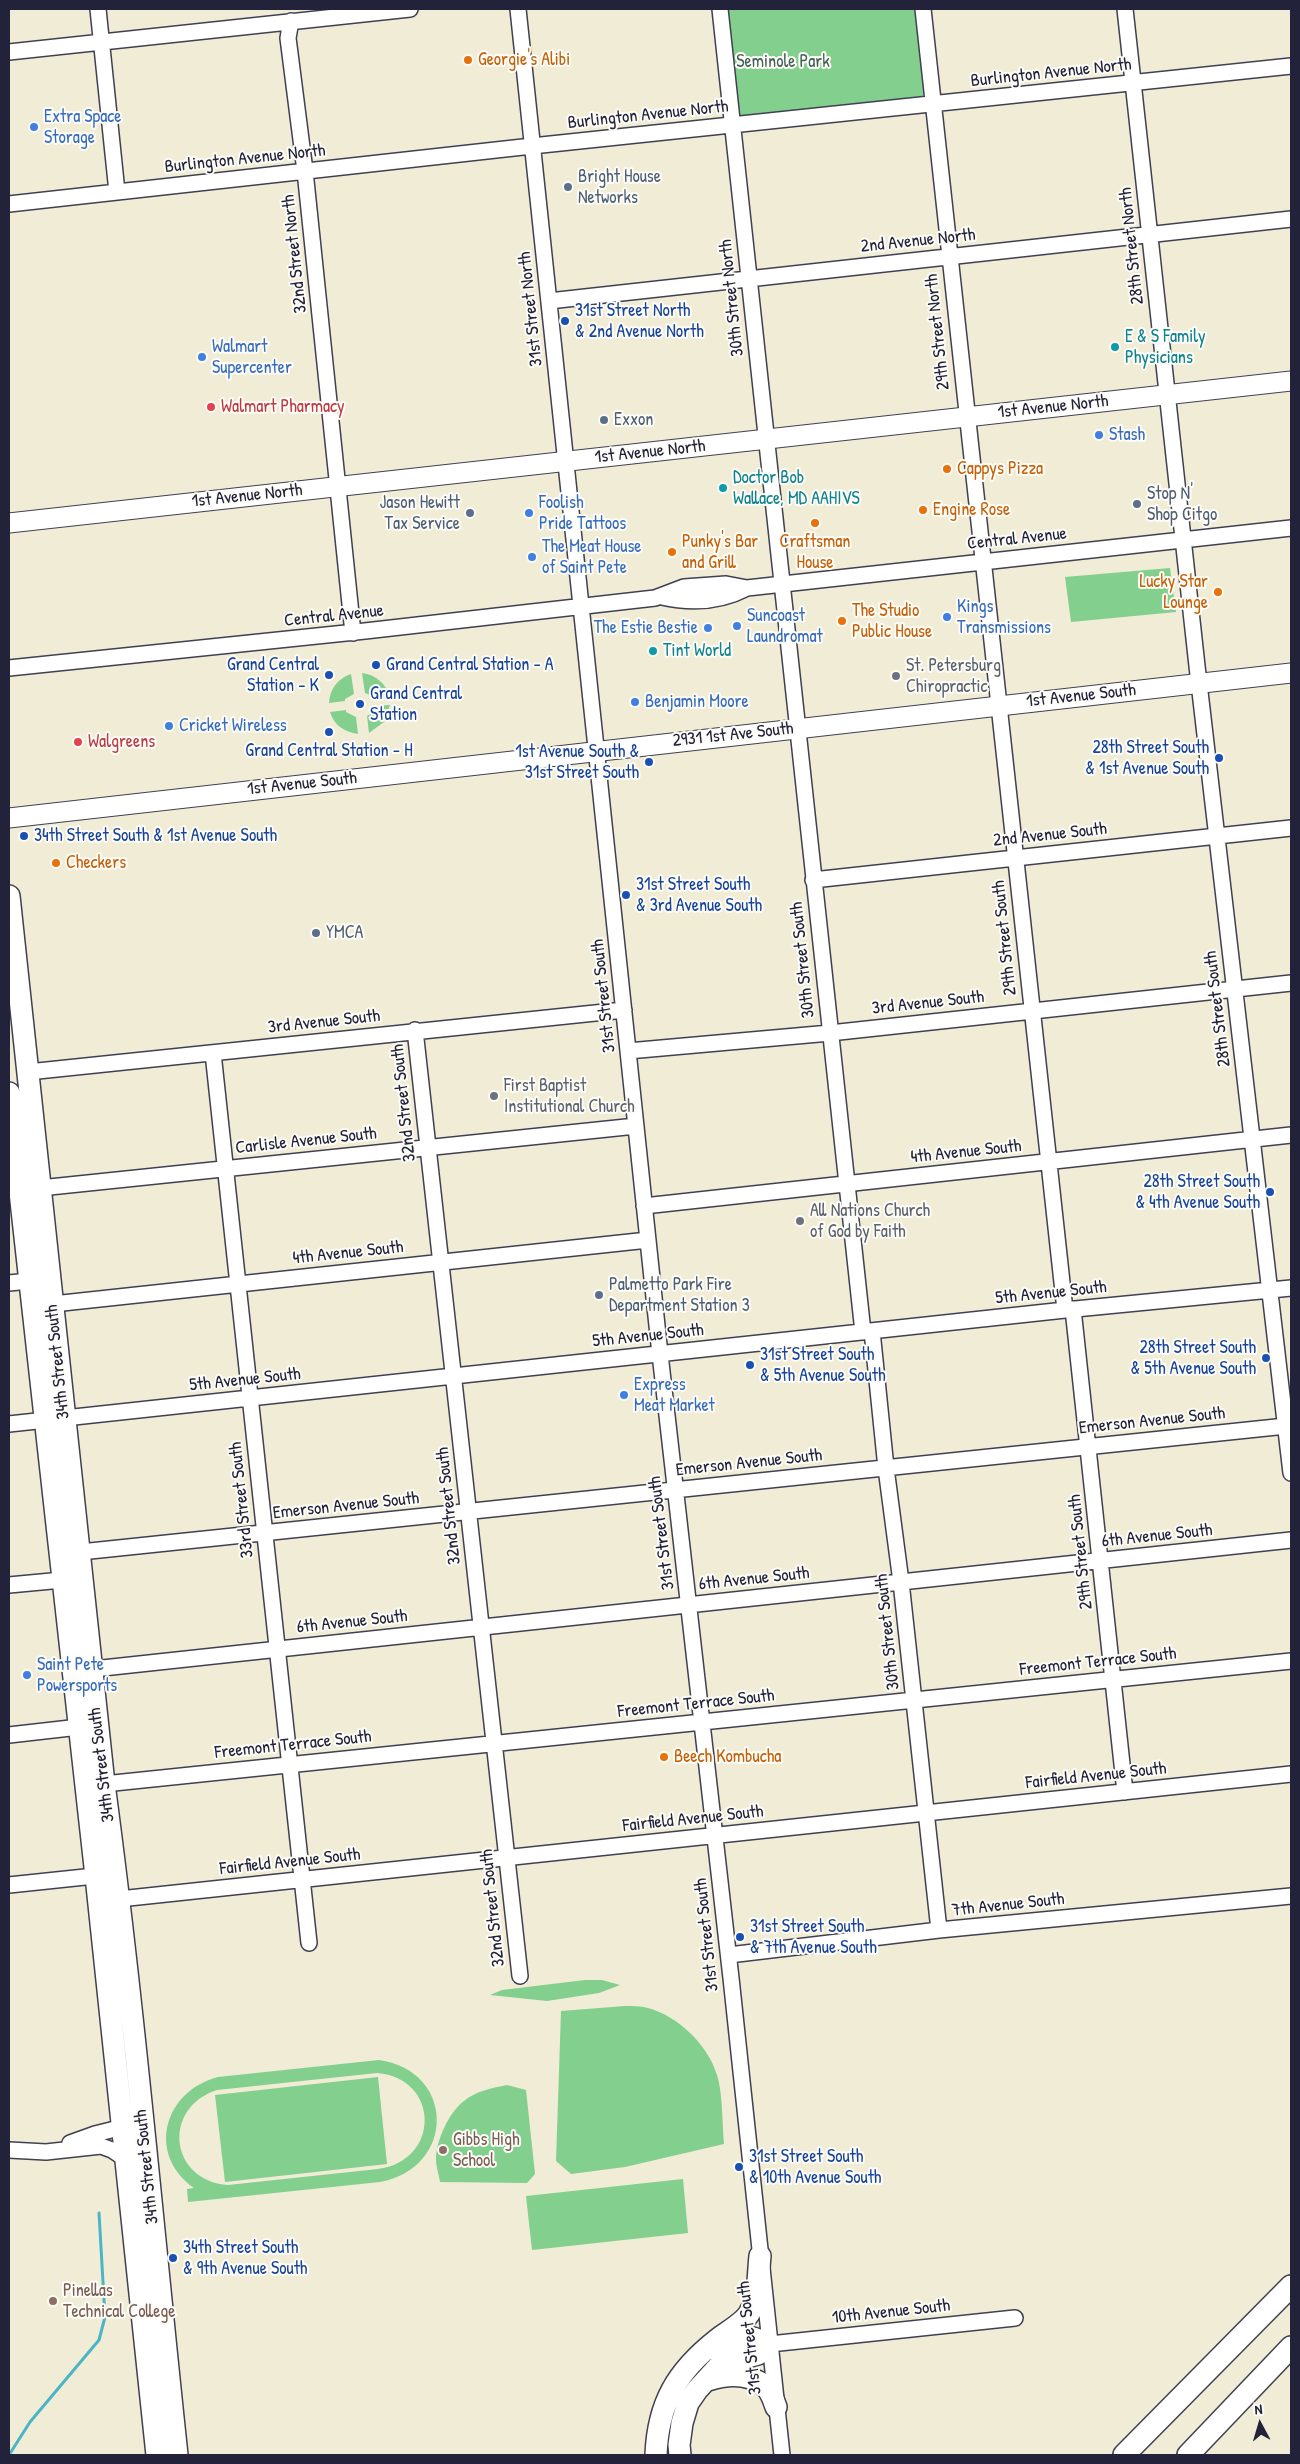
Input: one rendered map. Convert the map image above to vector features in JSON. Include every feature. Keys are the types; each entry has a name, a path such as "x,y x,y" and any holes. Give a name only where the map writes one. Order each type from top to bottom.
{"highway":[{"name":"34th Street South","path":"9,896 12,946 28,1072 52,1304 54,1420 106,1875 123,2127 157,2455"},
{"path":"9,999 12,1000 18,1060 28,1072"},
{"name":"34th Street South","path":"9,1094 19,1282 54,1420"},
{"path":"11,1133 28,1147 34,1200 43,1212"},
{"name":"34th Street South","path":"88,1726 104,1784 106,1875"},
{"name":"34th Street South","path":"108,1901 148,2168 177,2455"},
{"path":"123,2127 148,2168"},
{"path":"656,2455 664,2405 678,2379 696,2356 750,2314 756,2297 760,2256"},
{"path":"1124,2455 1291,2286"},
{"path":"696,2356 746,2339 753,2338 770,2344"},
{"path":"680,2455 678,2445 688,2403 697,2390 718,2367 758,2354 770,2344"},
{"path":"1188,2455 1291,2347"},
{"path":"708,2380 726,2374 749,2378 766,2386 776,2407"}],"main road":[{"name":"1st Avenue North","path":"9,523 1291,381"},
{"name":"1st Avenue South","path":"870,720 1291,673"},
{"name":"2931 1st Ave South","path":"596,750 870,720"},
{"name":"1st Avenue South","path":"9,818 596,750"}],"street":[{"path":"98,9 117,192"},
{"path":"9,52 410,9"},
{"name":"31st Street North","path":"518,9 582,606"},
{"name":"30th Street North","path":"720,9 781,584"},
{"name":"29th Street North","path":"922,9 981,562"},
{"name":"28th Street North","path":"1126,9 1183,540"},
{"name":"32nd Street North","path":"291,21 288,38 305,171 353,633"},
{"name":"Burlington Avenue North","path":"9,204 532,146 1291,66"},
{"name":"2nd Avenue North","path":"549,301 1291,219"},
{"name":"Central Avenue","path":"9,668 353,633 662,597 684,587 726,584 748,588 1291,528"},
{"name":"28th Street South","path":"1183,540 1252,1139 1288,1428 1291,1473"},
{"name":"29th Street South","path":"981,562 1048,1161 1088,1446 1125,1792"},
{"name":"30th Street South","path":"781,584 847,1184 901,1582 939,1930"},
{"name":"31st Street South","path":"582,606 660,1354 715,1836 782,2455"},
{"name":"2nd Avenue South","path":"813,880 1291,828"},
{"name":"3rd Avenue South","path":"628,1051 830,1033 1291,983"},
{"name":"3rd Avenue South","path":"28,1072 415,1030 624,1010"},
{"name":"32nd Street South","path":"415,1030 520,1976"},
{"name":"33rd Street South","path":"213,1053 309,1943"},
{"name":"Carlisle Avenue South","path":"40,1188 636,1126"},
{"name":"4th Avenue South","path":"644,1206 1291,1135"},
{"name":"4th Avenue South","path":"52,1304 648,1240"},
{"name":"5th Avenue South","path":"9,1424 1069,1309 1291,1288"},
{"name":"Emerson Avenue South","path":"69,1554 1088,1446 1288,1428"},
{"name":"6th Avenue South","path":"82,1670 1291,1540"},
{"path":"9,1585 72,1579"},
{"name":"Freemont Terrace South","path":"104,1784 1291,1661"},
{"path":"9,1735 88,1726"},
{"name":"Fairfield Avenue South","path":"108,1901 1291,1774"},
{"path":"9,1885 106,1875"},
{"name":"7th Avenue South","path":"728,1955 939,1930 1291,1896"},
{"path":"46,2152 95,2134 123,2127"},
{"path":"9,2150 46,2152 101,2146 112,2150 126,2160"},
{"name":"10th Avenue South","path":"770,2344 1015,2318"}],"green space":[{"name":"Seminole Park","path":"723,9 916,9 924,94 919,101 739,120"},
{"path":"1170,568 1176,612 1071,622 1065,577"},
{"path":"362,673 379,680 390,696 376,698 365,693"},
{"path":"351,674 354,694 345,699 345,701 329,703 335,685"},
{"path":"390,705 384,722 369,733 367,716 378,710 377,706"},
{"path":"346,710 346,712 356,717 358,734 348,732 340,727 334,721 330,712"},
{"path":"585,1980 602,1980 620,1985 599,1993 547,2001 490,1995 502,1990"},
{"path":"625,2006 648,2008 670,2018 690,2033 707,2053 719,2083 724,2144 625,2167 571,2174 556,2161 561,2011"},
{"path":"379,2060 404,2068 422,2082 433,2100 437,2120 433,2140 423,2159 405,2173 380,2182 188,2202 187,2189 194,2188 179,2174 170,2158 166,2142 168,2125 174,2109 185,2095 199,2084 218,2077","holes":["377,2073 398,2078 413,2089 422,2103 425,2120 422,2136 413,2151 399,2163 378,2169 228,2185 209,2181 194,2171 184,2158 180,2143 181,2127 187,2112 199,2099 217,2090"]},
{"path":"378,2077 387,2164 225,2182 215,2095"},
{"path":"507,2085 526,2090 535,2174 527,2183 440,2182 436,2162 438,2144 444,2127 453,2112 464,2101 479,2092"},
{"path":"683,2179 688,2233 532,2250 526,2196"}],"waterway":[{"path":"9,2455 30,2422 99,2340 105,2317 99,2213"}],"place":[{"name":"Georgie's Alibi","path":"468,60"},
{"name":"Extra Space Storage","path":"34,127"},
{"name":"Bright House Networks","path":"568,187"},
{"name":"31st Street North & 2nd Avenue North","path":"565,321"},
{"name":"E & S Family Physicians","path":"1115,347"},
{"name":"Walmart Supercenter","path":"202,357"},
{"name":"Walmart Pharmacy","path":"211,407"},
{"name":"Exxon","path":"604,420"},
{"name":"Stash","path":"1099,435"},
{"name":"Cappys Pizza","path":"947,469"},
{"name":"Doctor Bob Wallace, MD AAHIVS","path":"723,488"},
{"name":"Stop N' Shop Citgo","path":"1137,504"},
{"name":"Engine Rose","path":"923,510"},
{"name":"Jason Hewitt Tax Service","path":"470,513"},
{"name":"Foolish Pride Tattoos","path":"529,513"},
{"name":"Craftsman House","path":"815,523"},
{"name":"Punky's Bar and Grill","path":"672,552"},
{"name":"The Meat House of Saint Pete","path":"532,557"},
{"name":"Lucky Star Lounge","path":"1218,592"},
{"name":"Kings Transmissions","path":"947,617"},
{"name":"The Studio Public House","path":"842,621"},
{"name":"Suncoast Laundromat","path":"737,626"},
{"name":"The Estie Bestie","path":"708,628"},
{"name":"Tint World","path":"653,651"},
{"name":"Grand Central Station - A","path":"376,665"},
{"name":"Grand Central Station - K","path":"329,675"},
{"name":"St. Petersburg Chiropractic","path":"896,676"},
{"name":"Benjamin Moore","path":"635,702"},
{"name":"Grand Central Station","path":"360,704"},
{"name":"Cricket Wireless","path":"169,726"},
{"name":"Grand Central Station - H","path":"329,732"},
{"name":"Walgreens","path":"78,742"},
{"name":"28th Street South & 1st Avenue South","path":"1219,758"},
{"name":"1st Avenue South & 31st Street South","path":"649,762"},
{"name":"34th Street South & 1st Avenue South","path":"24,836"},
{"name":"Checkers","path":"56,863"},
{"name":"31st Street South & 3rd Avenue South","path":"626,895"},
{"name":"YMCA","path":"316,933"},
{"name":"First Baptist Institutional Church","path":"494,1096"},
{"name":"28th Street South & 4th Avenue South","path":"1270,1192"},
{"name":"All Nations Church of God by Faith","path":"800,1221"},
{"name":"Palmetto Park Fire Department Station 3","path":"599,1295"},
{"name":"28th Street South & 5th Avenue South","path":"1266,1358"},
{"name":"31st Street South & 5th Avenue South","path":"750,1365"},
{"name":"Express Meat Market","path":"624,1395"},
{"name":"Saint Pete Powersports","path":"27,1675"},
{"name":"Beech Kombucha","path":"664,1757"},
{"name":"31st Street South & 7th Avenue South","path":"740,1937"},
{"name":"Gibbs High School","path":"443,2150"},
{"name":"31st Street South & 10th Avenue South","path":"739,2167"},
{"name":"34th Street South & 9th Avenue South","path":"173,2258"},
{"name":"Pinellas Technical College","path":"53,2301"}]}
